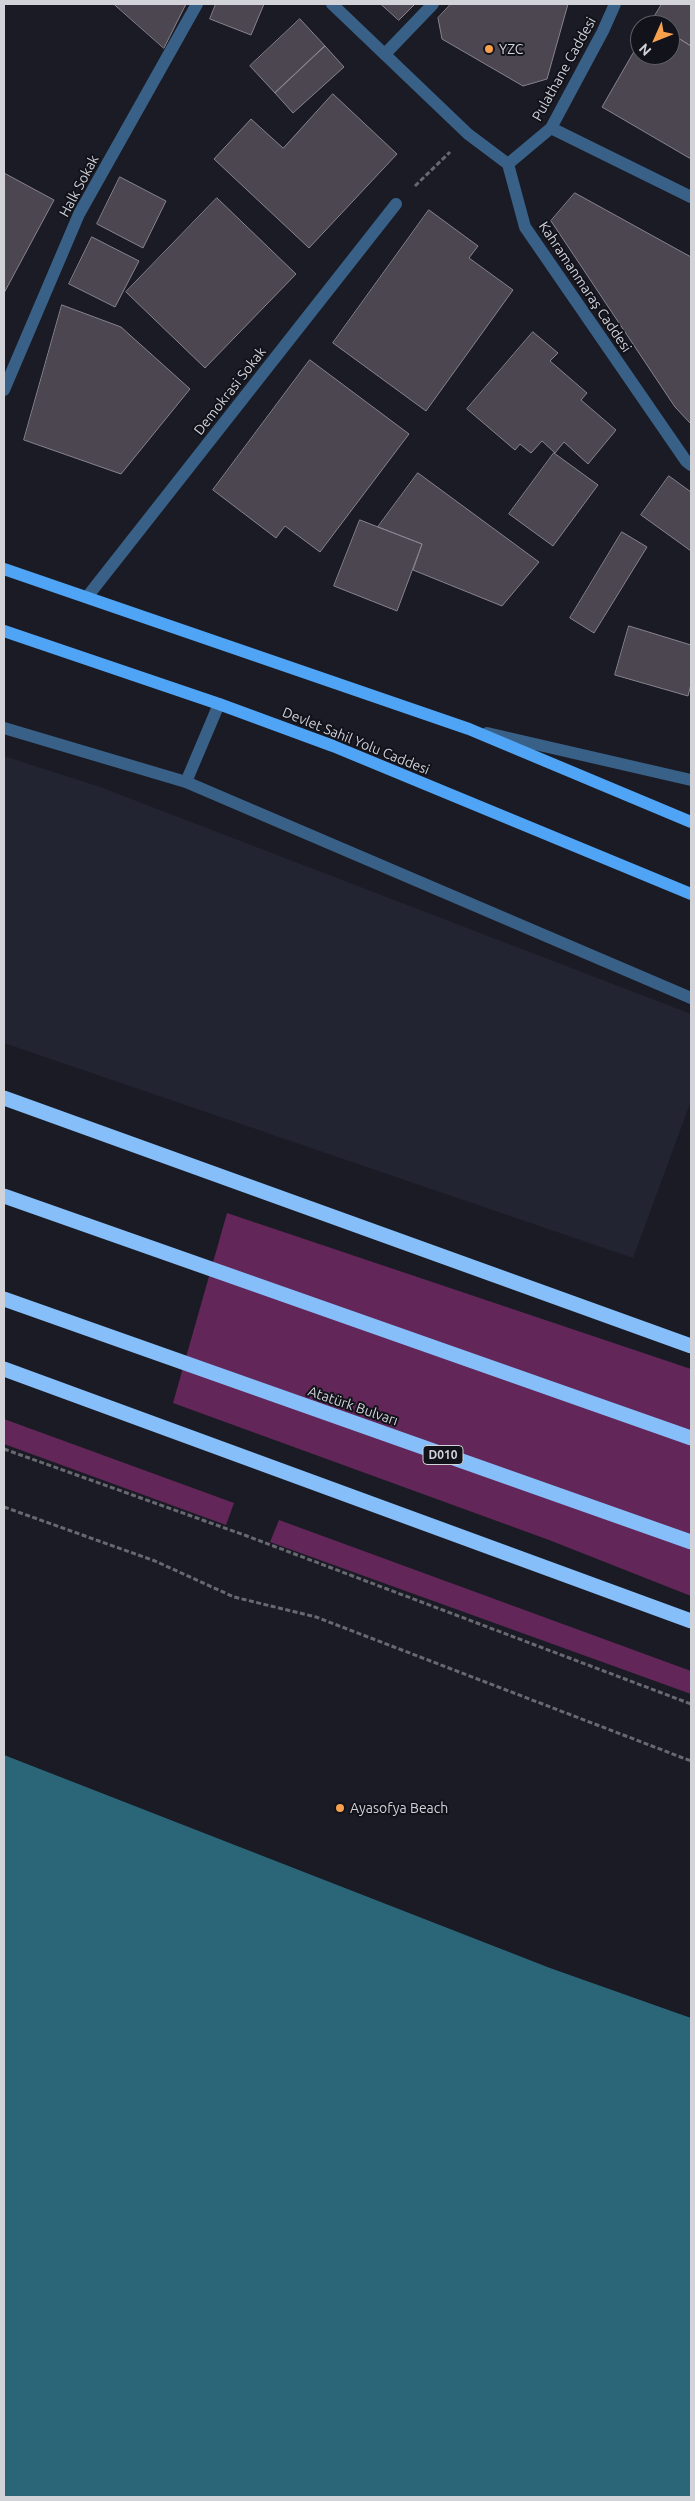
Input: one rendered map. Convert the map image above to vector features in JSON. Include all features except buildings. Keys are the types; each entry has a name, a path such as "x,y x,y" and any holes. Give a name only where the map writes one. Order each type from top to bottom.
{"highway":[{"path":"4,1098 691,1346"},
{"path":"4,1196 691,1438"},
{"name":"Atatürk Bulvarı","path":"4,1299 691,1542"},
{"path":"4,1369 691,1621"}],"main road":[{"path":"4,569 468,729 691,822"},
{"name":"Devlet Sahil Yolu Caddesi","path":"4,631 219,704 333,746 691,894"}],"street":[{"name":"Halk Sokak","path":"4,390 79,214 197,4"},
{"path":"332,4 468,134 508,164"},
{"path":"385,54 434,4"},
{"name":"Pulathane Caddesi","path":"508,164 551,128 603,31 615,4"},
{"path":"551,128 691,197"},
{"name":"Kahramanmaraş Caddesi","path":"508,164 526,227 686,462 691,465"},
{"name":"Demokrasi Sokak","path":"87,597 396,204"},
{"path":"186,782 219,704"},
{"path":"4,728 186,782 691,998"},
{"path":"468,729 691,780"}],"path":[{"path":"4,1449 247,1536 691,1704"},
{"path":"4,1507 155,1561 234,1597 316,1618 691,1761"}],"shaded area":[{"path":"4,756 100,787 691,1014 691,1101 633,1258 4,1043"},
{"path":"227,1213 691,1369 691,1596 549,1540 173,1403"},
{"path":"4,1419 234,1503 226,1525 4,1444"},
{"path":"279,1520 691,1671 691,1694 270,1542"}],"water":[{"path":"4,1755 550,1968 691,2018 691,2497 4,2497"}],"place":[{"name":"YZC","path":"489,49"},
{"name":"Ayasofya Beach","path":"340,1808"}]}
